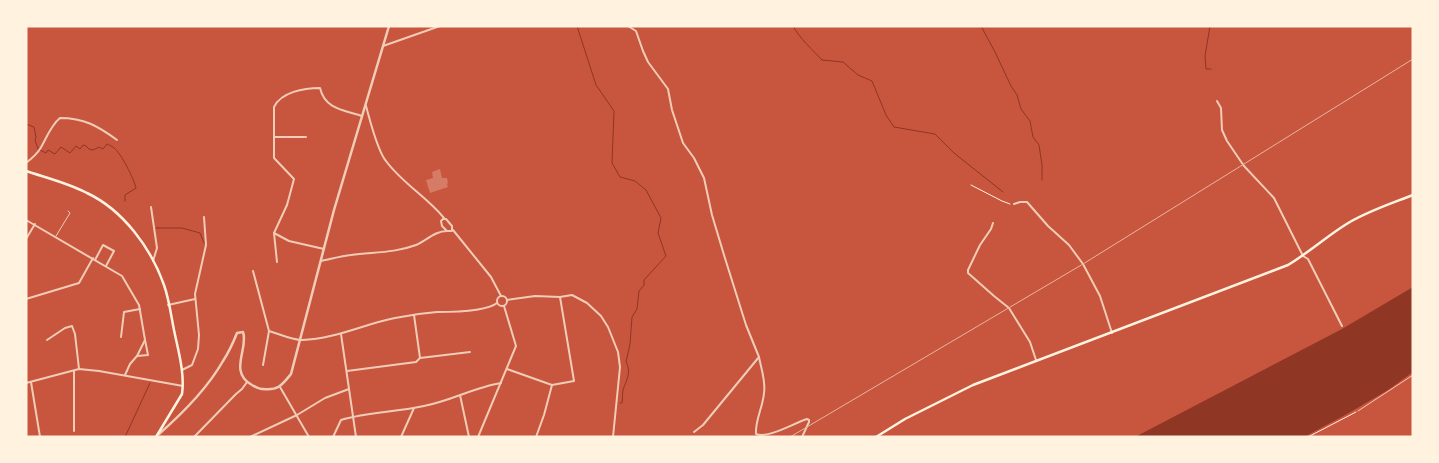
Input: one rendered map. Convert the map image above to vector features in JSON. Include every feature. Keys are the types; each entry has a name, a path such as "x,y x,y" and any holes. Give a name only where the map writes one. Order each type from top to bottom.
{"main road":[{"path":"26,171 80,190 108,205 124,220 153,261 164,286 182,370 183,386 182,394 156,437"},
{"path":"876,437 906,419 974,385 1288,265 1304,256 1346,224 1372,211 1413,195"}],"street":[{"path":"156,437 199,394 223,362 237,333 243,332 245,338 240,357 241,372 247,382 260,389 272,389 280,387 291,374 365,103 389,26"},
{"path":"383,46 440,26"},
{"path":"628,26 636,31 642,51 648,62 668,89 676,126 683,143 694,158 704,178 712,215 724,255 746,325 759,357 764,394 757,420 756,434 768,434 807,419 809,422 802,437"},
{"path":"277,262 274,234 287,206 294,179 274,158 274,107 276,102 295,91 307,88 320,88 322,96 327,103 362,116"},
{"path":"1217,101 1221,108 1222,130 1227,141 1244,166 1274,198 1342,326"},
{"path":"365,103 384,159 405,182 452,226 453,230 491,277 501,296 504,296 507,300"},
{"path":"26,163 39,150 50,130 60,118 78,119 90,123 116,140"},
{"path":"274,138 306,136"},
{"path":"1014,204 1027,202 1077,254 1100,296 1112,333"},
{"path":"151,207 157,248 153,261"},
{"path":"182,370 192,366 198,349 199,335 195,299 206,246 204,217"},
{"path":"438,232 443,219"},
{"path":"26,220 122,276 140,308 148,355 137,356"},
{"path":"26,239 34,224"},
{"path":"441,224 447,231"},
{"path":"993,224 980,245 968,270 968,274 1009,308 1030,342 1036,360"},
{"path":"321,261 349,255 400,250 415,245 438,232 451,232 453,230"},
{"path":"274,234 289,241 324,249"},
{"path":"26,299 79,283 104,245 114,251 106,266"},
{"path":"253,270 269,331 263,365"},
{"path":"507,300 534,296 572,295 602,316 618,352 620,367 613,437"},
{"path":"269,331 300,340 341,334 395,318 493,306 501,296"},
{"path":"507,369 552,385 574,381 560,296"},
{"path":"168,304 195,299"},
{"path":"478,437 516,346 504,306 507,300"},
{"path":"497,303 500,306 504,306"},
{"path":"121,337 124,312 140,308"},
{"path":"414,315 420,358"},
{"path":"47,340 64,328 72,326 76,334 79,369"},
{"path":"341,334 356,437"},
{"path":"126,375 130,364 146,340"},
{"path":"346,371 416,362 420,358 470,352"},
{"path":"694,432 703,425 759,357"},
{"path":"26,383 79,369 126,375 183,386"},
{"path":"74,371 74,431"},
{"path":"31,382 40,437"},
{"path":"194,437 247,382"},
{"path":"333,437 341,420 353,416 426,406 488,385 501,383"},
{"path":"536,437 552,385"},
{"path":"280,387 309,437"},
{"path":"250,437 297,415 325,398 349,389"},
{"path":"460,395 469,437"},
{"path":"401,437 414,408"}],"lane":[{"path":"56,237 70,213 68,210"},
{"path":"1358,411 1413,375"}],"path":[{"path":"971,185 1002,201 1014,204"},
{"path":"1308,437 1358,411"}],"shaded area":[{"path":"1413,287 1413,372 1388,390 1347,414 1304,437 1135,437 1342,329"}],"building":[{"path":"440,169 442,178 447,178 448,187 430,193 426,180 433,178 432,172"}],"waterway":[{"path":"577,26 596,85 614,111 612,163 620,177 635,181 646,190 661,218 658,233 666,256 644,280 644,285 639,291 637,309 632,317 630,344 626,362 628,366 627,380 623,390 622,403 620,403"},
{"path":"793,26 822,60 843,62 858,75 872,81 886,115 894,127 935,134 954,153 1003,192"},
{"path":"981,26 1017,95 1021,109 1030,121 1033,137 1039,145 1042,180"},
{"path":"1210,26 1205,56 1206,69 1211,69"},
{"path":"26,124 34,127 38,149 46,153 48,150 55,154 61,147 70,153 76,146 80,149 83,145 93,150 99,147 103,149 107,144 113,147 124,160 136,188 125,195 125,201"},
{"path":"156,228 182,228 200,233 204,243"},
{"path":"125,437 150,383"}],"railway":[{"path":"790,437 1083,264 1413,59"}]}
